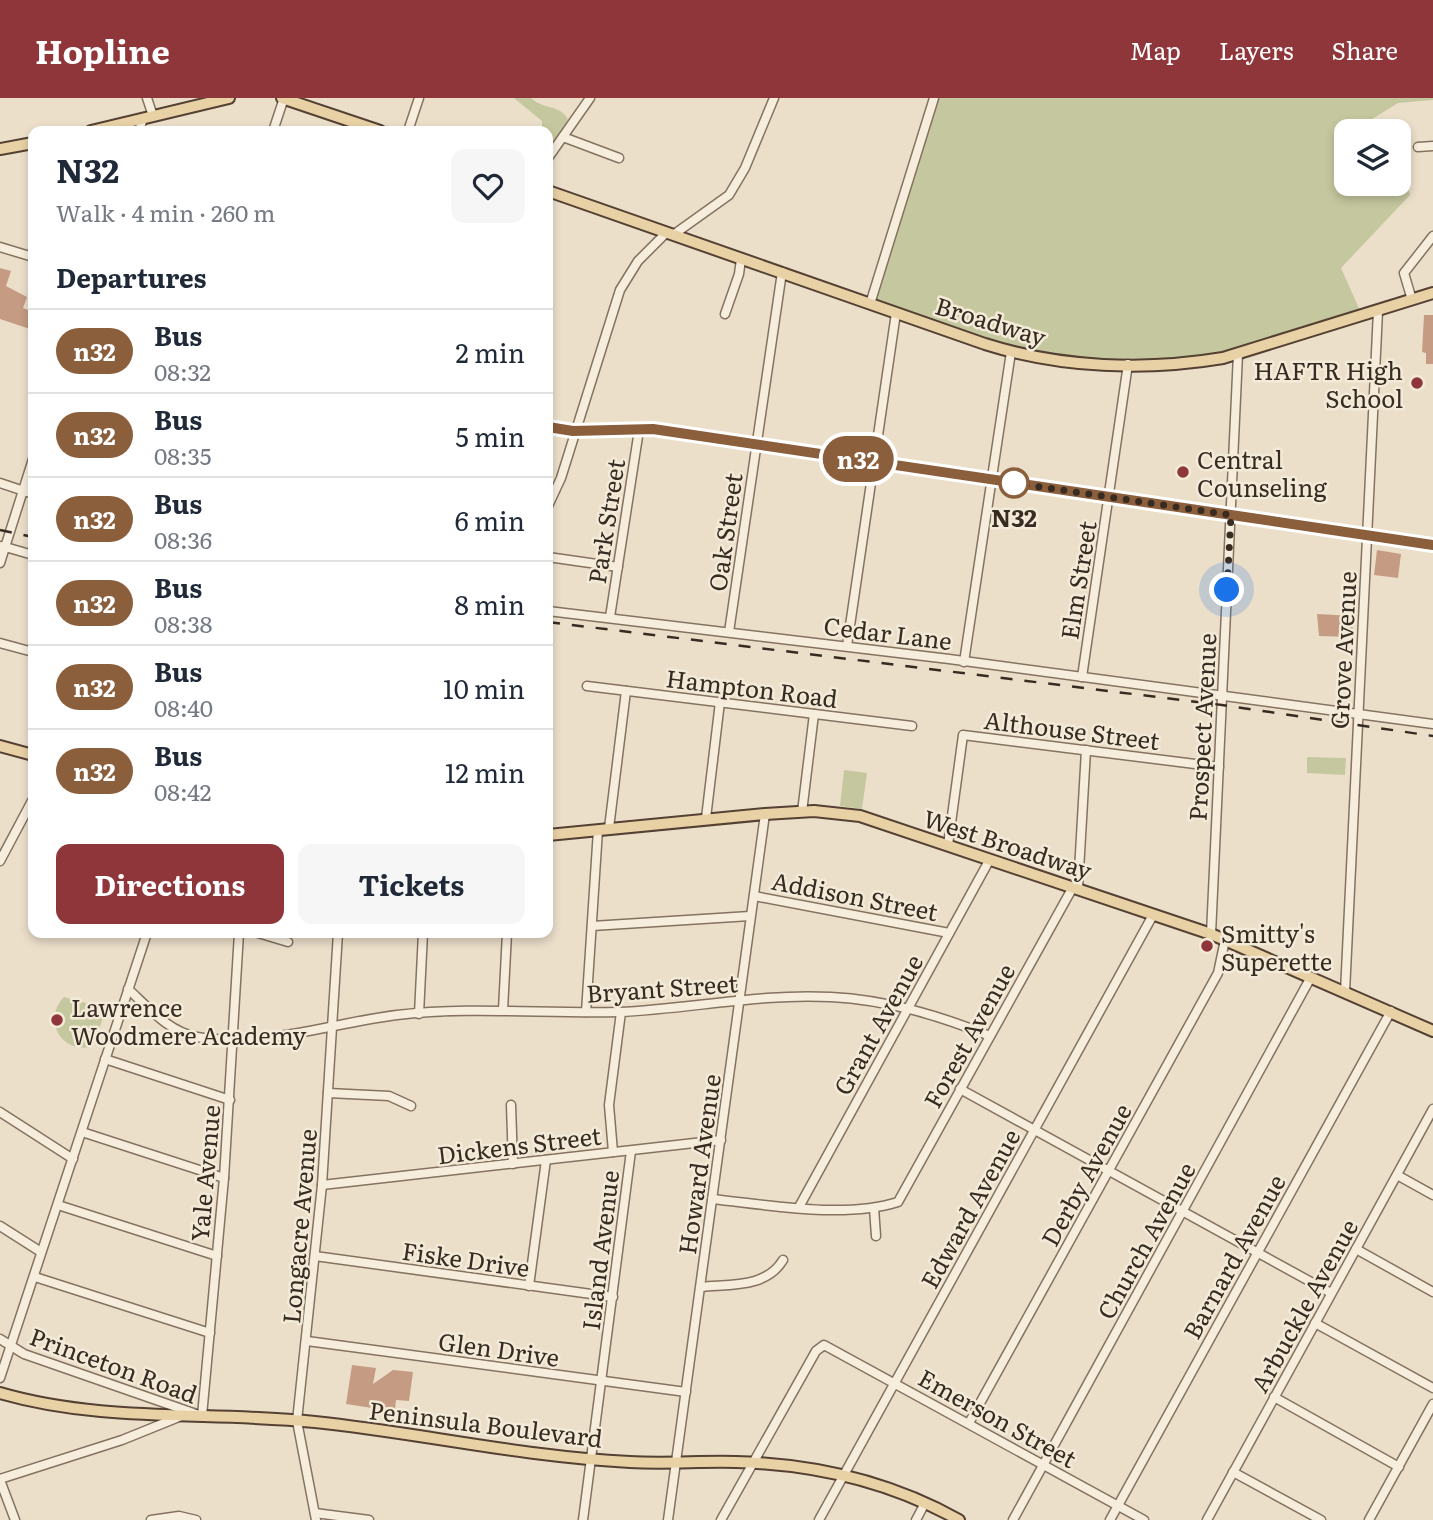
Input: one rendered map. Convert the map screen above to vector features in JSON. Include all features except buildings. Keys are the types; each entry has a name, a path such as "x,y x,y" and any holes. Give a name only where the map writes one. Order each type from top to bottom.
{"main road":[{"path":"283,98 304,101 367,126"},
{"path":"111,126 223,99"},
{"path":"0,149 28,144"},
{"name":"Broadway","path":"553,193 1011,352 1072,363 1195,363 1238,354 1433,293"},
{"path":"0,746 28,754"},
{"name":"West Broadway","path":"553,834 765,814 802,812 860,816 1211,934 1433,1031"},
{"name":"Peninsula Boulevard","path":"0,1393 88,1411 297,1420 592,1460 676,1464 751,1463 845,1475 925,1503 959,1520"}],"street":[{"path":"142,126 148,117 147,98"},
{"path":"275,126 283,98"},
{"path":"410,126 419,98"},
{"path":"553,151 590,98"},
{"path":"553,495 561,478 573,431 620,290 638,261 670,234 729,195 745,169 774,98"},
{"path":"870,303 934,98"},
{"path":"563,137 619,158"},
{"path":"1418,147 1433,146"},
{"path":"1412,300 1404,273 1433,236"},
{"path":"0,247 28,255"},
{"path":"725,314 739,274 741,259"},
{"name":"Oak Street","path":"729,632 782,272"},
{"name":"Grove Avenue","path":"1345,992 1378,311"},
{"path":"847,646 896,313"},
{"path":"964,662 1011,352"},
{"name":"Prospect Avenue","path":"1211,934 1238,354"},
{"name":"Elm Street","path":"1082,677 1128,364"},
{"path":"553,428 573,431 639,430 756,444 1433,545"},
{"name":"Park Street","path":"610,617 639,430"},
{"path":"0,563 2,546 28,475"},
{"path":"0,483 28,492"},
{"path":"2,546 28,554"},
{"path":"553,557 618,567"},
{"name":"Cedar Lane","path":"553,611 847,646 1433,724"},
{"path":"0,643 28,651"},
{"name":"Hampton Road","path":"587,686 912,726"},
{"path":"586,1012 592,926 604,829 626,691"},
{"path":"706,818 720,702"},
{"path":"802,812 814,714"},
{"name":"Althouse Street","path":"948,845 963,735 1219,767"},
{"path":"1075,888 1086,750"},
{"path":"0,861 28,808"},
{"name":"Howard Avenue","path":"668,1520 765,814"},
{"name":"Grant Avenue","path":"799,1207 990,859"},
{"name":"Forest Avenue","path":"874,1208 898,1202 1075,888"},
{"name":"Addison Street","path":"754,896 949,933"},
{"name":"Edward Avenue","path":"819,1520 1153,915"},
{"name":"Addison Street","path":"592,926 750,916"},
{"path":"0,1378 145,938"},
{"name":"Yale Avenue","path":"202,1416 230,1100 239,938"},
{"path":"275,938 288,942"},
{"name":"Longacre Avenue","path":"315,1516 297,1420 322,1185 338,938"},
{"path":"419,1014 423,938"},
{"path":"503,1010 507,938"},
{"name":"Derby Avenue","path":"969,1423 1218,973 1225,940"},
{"name":"Church Avenue","path":"1013,1520 1311,977"},
{"name":"Bryant Street","path":"128,989 181,1032 198,1037 261,1039 419,1014 503,1010 621,1012 739,1001 830,997 947,1018 990,1036"},
{"name":"Barnard Avenue","path":"1110,1520 1391,1011"},
{"name":"Island Avenue","path":"613,1152 609,1105 621,1012"},
{"path":"106,1059 230,1100"},
{"path":"960,1089 1331,1293"},
{"path":"328,1093 389,1096 411,1106"},
{"path":"511,1105 513,1164"},
{"name":"Arbuckle Avenue","path":"1207,1520 1433,1109"},
{"path":"0,1112 73,1159"},
{"path":"82,1132 224,1178"},
{"name":"Dickens Street","path":"322,1185 720,1139"},
{"name":"Island Avenue","path":"583,1520 631,1151"},
{"path":"529,1286 546,1160"},
{"path":"1397,1175 1433,1195"},
{"path":"712,1199 799,1207 874,1208 876,1236"},
{"path":"58,1205 217,1256"},
{"path":"0,1226 41,1252"},
{"path":"1356,1249 1433,1292"},
{"name":"Fiske Drive","path":"314,1256 613,1297"},
{"path":"701,1287 758,1282 767,1278 783,1260"},
{"path":"35,1277 210,1333"},
{"path":"1315,1323 1433,1388"},
{"name":"Princeton Road","path":"0,1339 12,1347 202,1416"},
{"name":"Glen Drive","path":"307,1341 686,1392"},
{"name":"Emerson Street","path":"751,1463 816,1351 824,1345 1144,1520"},
{"path":"1274,1397 1399,1467"},
{"path":"1369,1520 1433,1405"},
{"path":"15,1520 0,1480 122,1440 184,1416"},
{"path":"721,1520 751,1463"},
{"path":"1233,1472 1321,1520"},
{"path":"916,1520 925,1503"},
{"path":"152,1520 178,1516 196,1520"},
{"path":"315,1516 369,1520"}],"green space":[{"path":"514,98 531,98 560,111 568,119 553,144 553,126 542,126 542,121"},
{"path":"937,98 1433,98 1398,103 1372,119 1334,119 1334,196 1409,196 1341,268 1362,315 1224,357 1118,362 1035,355 875,299"},
{"path":"1307,757 1346,758 1345,775 1307,773"},
{"path":"844,770 867,773 862,809 840,806"},
{"path":"64,997 107,1009 91,1047 71,1045 58,1033 55,1015"}],"railway":[{"path":"0,530 28,536"},
{"path":"553,623 1222,705 1433,736"}],"bus line":[{"name":"n32","path":"553,428 573,431 653,429 1433,545"}],"place":[{"name":"HAFTR High School","path":"1417,383"},
{"name":"Central Counseling","path":"1183,472"},
{"name":"N32","path":"1014,483"},
{"name":"Smitty's Superette","path":"1207,946"},
{"name":"Lawrence Woodmere Academy","path":"57,1020"}],"route":[{"path":"1014,483 1231,515 1227,590"}]}
